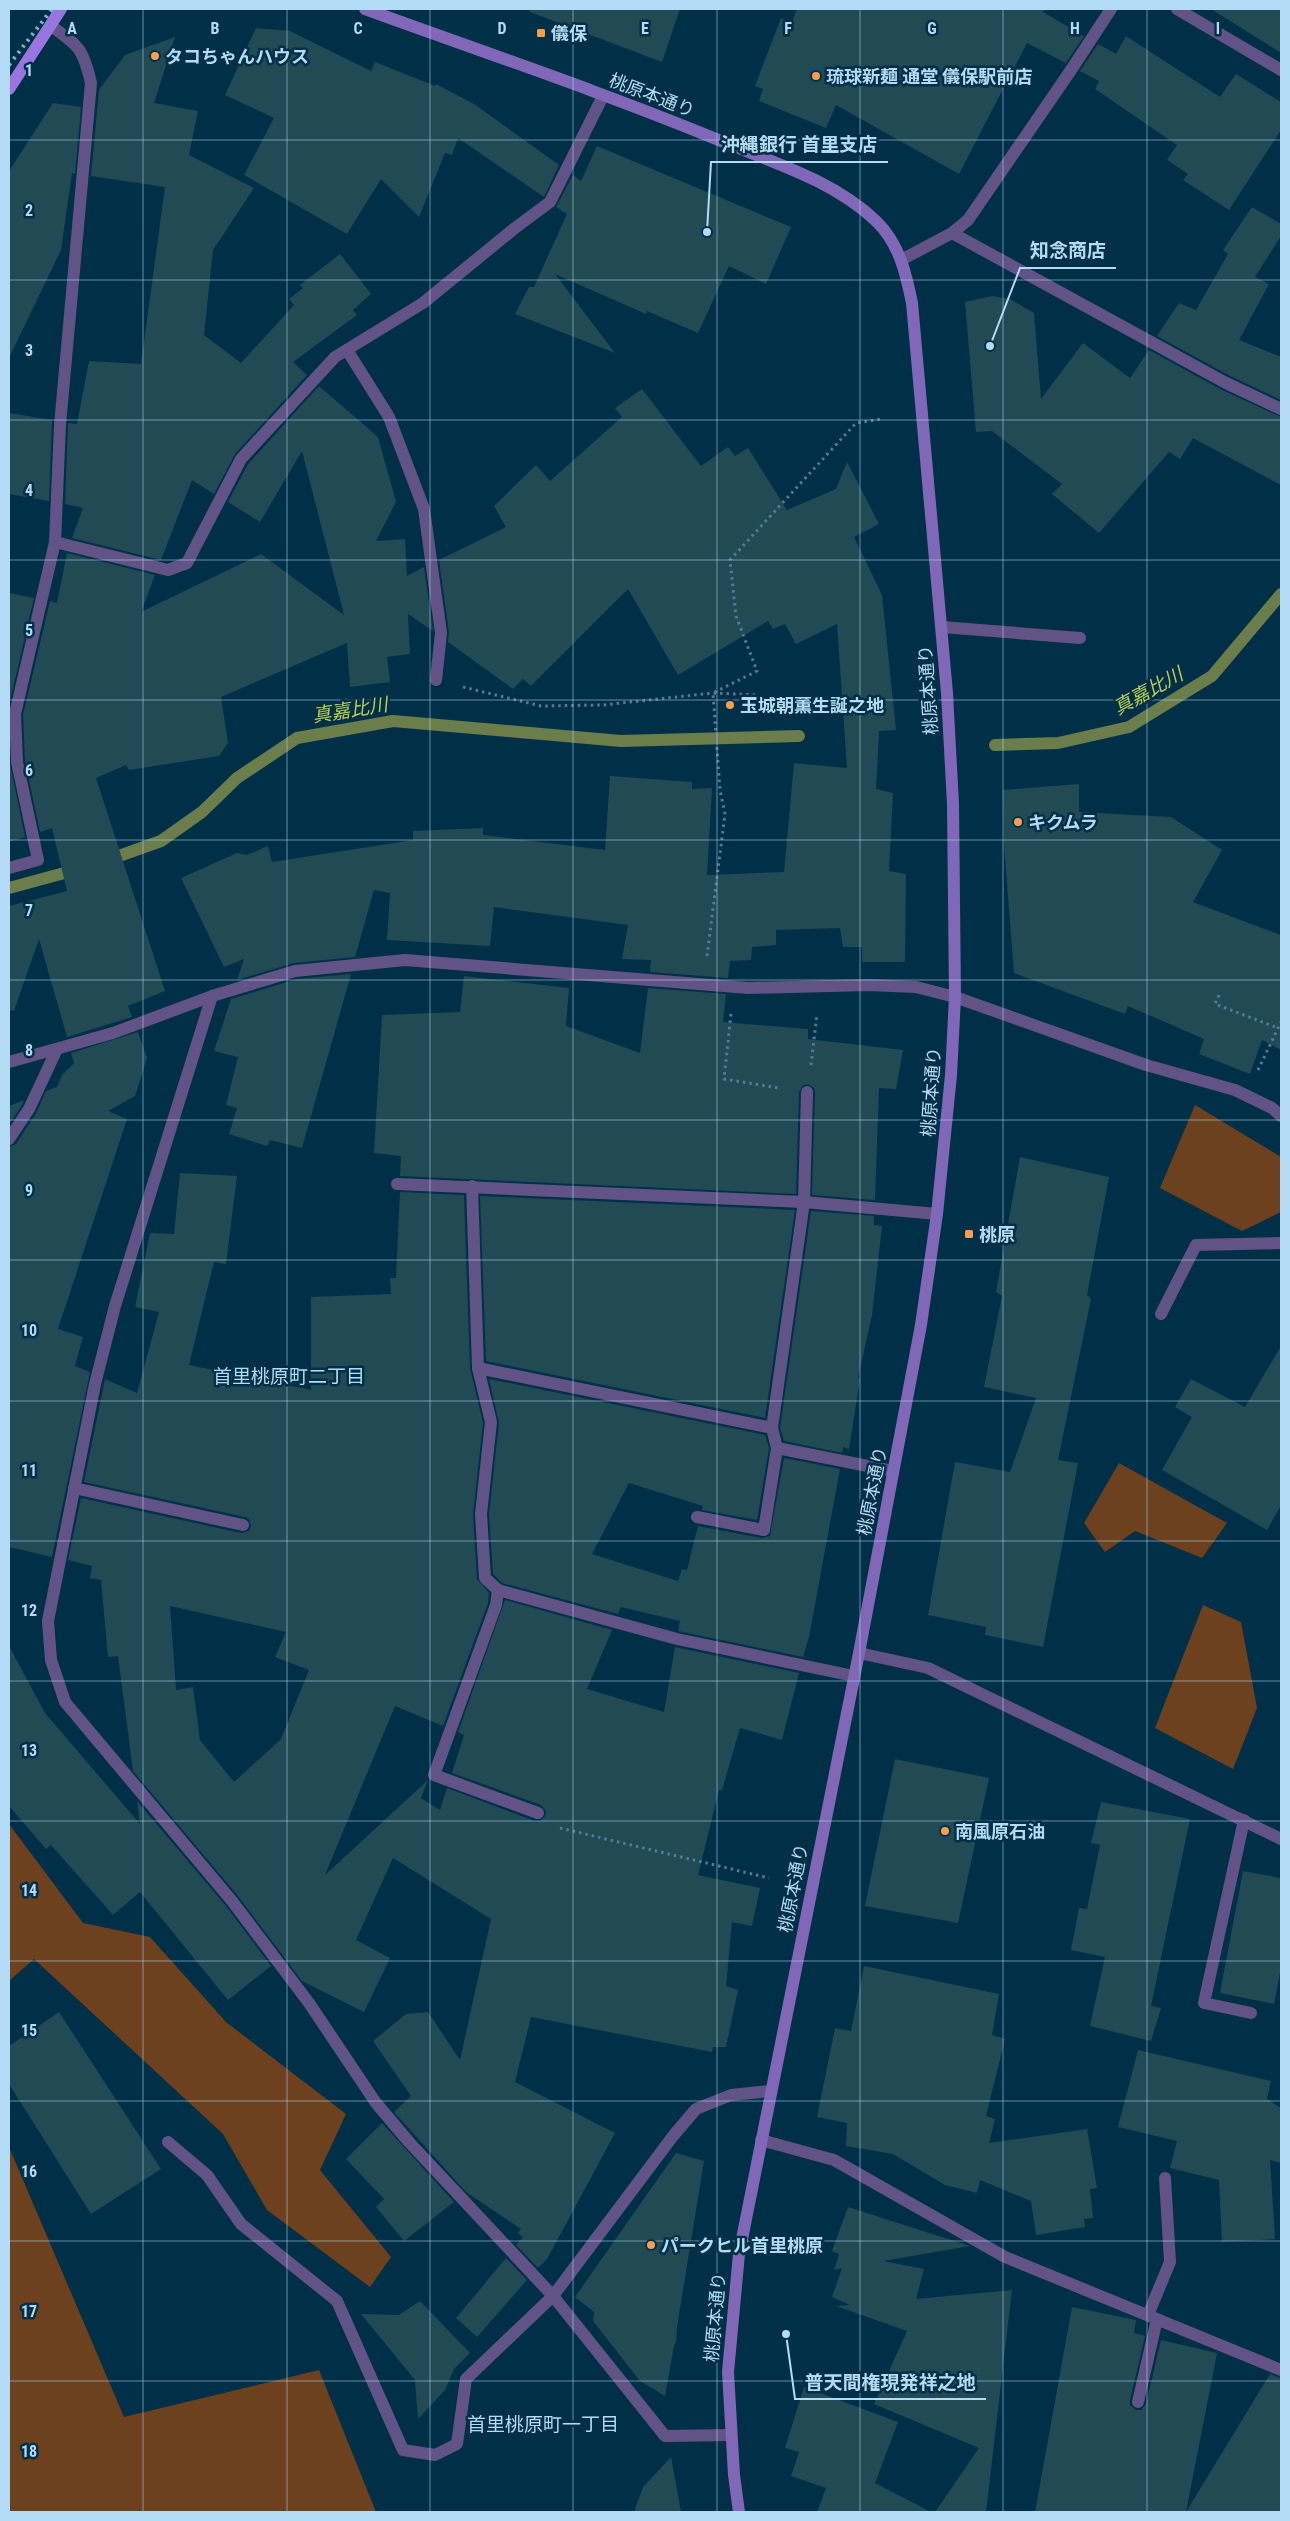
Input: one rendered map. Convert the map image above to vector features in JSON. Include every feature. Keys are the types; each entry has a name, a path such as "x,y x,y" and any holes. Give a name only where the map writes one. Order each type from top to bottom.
{"main road":[{"path":"9,89 61,9"},
{"name":"桃原本通り","path":"365,9 694,130 808,177 827,187 846,198 876,221 886,232 902,260 912,302 942,627 953,804 955,997 951,1075 937,1214 921,1325 859,1653 770,2091 739,2254 728,2372 731,2435 739,2512"}],"street":[{"path":"902,260 952,233 968,220 1072,70 1111,9"},
{"path":"1177,9 1281,70"},
{"path":"9,868 38,860 17,762 15,714 55,542 60,425 91,83 85,57 75,43 51,26"},
{"path":"55,542 168,570 187,562 241,459 335,357 423,303 550,202 603,96"},
{"path":"952,233 1234,388 1281,409"},
{"path":"347,350 389,417 424,510 441,633 436,680"},
{"path":"942,627 1080,638"},
{"path":"9,1062 113,1033 212,996 295,971 405,960 734,987 916,987 955,997 1146,1066 1235,1090 1281,1116"},
{"path":"212,996 115,1306 74,1488 48,1621 51,1660 65,1702 232,1901 309,2003 376,2102 410,2142 554,2296 665,2436 731,2435"},
{"path":"9,1139 29,1109 57,1049"},
{"path":"696,1517 764,1530 777,1448 772,1428 804,1202 807,1092"},
{"path":"397,1184 804,1202 937,1214"},
{"path":"472,1186 478,1368 491,1422 482,1514 484,1578 498,1590 677,1639 854,1676"},
{"path":"1161,1314 1196,1245 1281,1243"},
{"path":"478,1368 772,1428"},
{"path":"777,1448 893,1471"},
{"path":"74,1488 243,1525"},
{"path":"498,1590 496,1605 434,1775 538,1813"},
{"path":"859,1653 928,1668 1281,1839"},
{"path":"1244,1820 1204,2003 1250,2013"},
{"path":"168,2142 207,2175 241,2224 337,2301 403,2450 435,2455 457,2444 466,2379 554,2296 673,2136 696,2109 731,2094 770,2091"},
{"path":"761,2140 834,2160 1005,2257 1281,2370"},
{"path":"1138,2402 1152,2317 1170,2262 1165,2178"}],"path":[{"path":"713,693 757,671 736,616 730,560 856,423 882,419"},
{"path":"436,680 541,706 604,705 713,693 758,695 758,706 787,706"},
{"path":"704,985 716,869 725,814 719,774 713,693"},
{"path":"734,987 724,1079 807,1092 820,986"},
{"path":"1219,994 1215,1004 1278,1028"},
{"path":"1246,1095 1281,1022"},
{"path":"538,1813 549,1825 769,1878"}],"shaded area":[{"path":"1195,1105 1281,1157 1281,1212 1242,1231 1160,1188"},
{"path":"1119,1463 1227,1523 1202,1558 1135,1531 1105,1552 1084,1523"},
{"path":"1203,1605 1241,1622 1257,1708 1233,1769 1155,1728"},
{"path":"9,1824 83,1923 150,1937 226,2022 346,2114 320,2170 391,2257 370,2287 267,2210 223,2134 34,1959 9,1981"},
{"path":"9,2147 124,2417 319,2370 376,2512 9,2512"}],"building":[{"path":"530,9 680,9 662,62 530,12"},
{"path":"797,9 1045,9 1043,12 1084,36 1066,63 1027,43 959,174 836,105 826,128 759,101 763,89 755,86 781,18 792,22"},
{"path":"1211,9 1281,9 1281,53"},
{"path":"256,28 290,31 371,71 375,62 435,86 436,84 474,104 559,165 544,197 458,138 452,155 445,153 419,217 381,179 347,234 244,175 274,118 225,95"},
{"path":"1126,36 1220,97 1236,74 1281,102 1281,130 1229,210 1183,180 1188,174 1167,160 1177,145 1095,89 1099,81 1080,71 1098,44 1116,54"},
{"path":"175,37 154,103 198,111 189,155 254,188 213,250 204,335 241,363 294,305 289,299 303,288 300,285 340,254 371,294 353,310 357,315 293,362 307,375 235,454 214,494 192,480 161,560 72,538 83,508 65,504 68,423 77,424 89,361 141,364 165,187 91,176 99,90 125,55"},
{"path":"53,103 81,107 75,174 72,173 61,250 9,358 9,171"},
{"path":"597,146 791,227 766,284 729,266 698,333 647,311 646,314 555,274 615,353 515,314 529,287 534,287 567,214 556,207 573,175 581,181"},
{"path":"1252,207 1281,224 1281,236 1255,277 1269,284 1239,340 1281,357 1281,400 1230,376 1157,336 1179,303 1196,310 1228,254 1223,250"},
{"path":"992,296 1010,299 1034,313 1041,399 1083,343 1130,378 1149,350 1222,390 1281,417 1281,485 1193,438 1180,459 1169,452 1099,533 1052,494 1062,484 992,431 976,432 965,302"},
{"path":"319,386 378,437 396,502 376,541 405,539 407,576 424,567 433,631 408,614 410,654 387,657 390,682 350,687 347,643 221,697 228,743 219,756 129,770 126,765 96,778 165,991 128,1006 132,1017 67,1037 39,939 14,1011 9,1010 9,906 67,891 52,828 40,832 25,761 23,715 50,601 57,603 67,553 155,575 141,612 261,554 344,615 302,451 260,522 228,502 248,464"},
{"path":"642,389 701,466 728,447 735,456 748,448 787,510 836,489 847,462 879,524 854,537 882,595 896,730 879,731 876,789 893,793 889,871 906,874 905,962 862,962 862,947 843,947 840,928 776,930 776,945 752,947 751,960 730,961 728,978 650,972 651,960 622,959 628,925 494,907 490,946 387,940 390,893 374,890 355,957 294,963 237,980 244,959 224,967 181,878 237,853 247,855 268,846 272,862 413,840 413,831 483,828 483,835 605,850 610,776 692,782 692,789 712,788 707,875 784,872 794,763 847,768 837,624 796,644 785,624 773,629 768,621 678,675 628,589 531,686 523,679 513,689 448,642 449,632 439,560 506,527 494,506 536,465 550,481 622,417 615,408"},
{"path":"9,413 52,420 49,501 9,494"},
{"path":"9,593 34,598 9,705"},
{"path":"9,759 25,837 9,842"},
{"path":"1079,784 1079,812 1171,817 1222,850 1193,902 1281,935 1281,1050 1262,1040 1250,1074 1199,1054 1204,1039 1128,1006 1125,1014 1014,973 1004,845 1003,790"},
{"path":"351,974 302,1148 270,1140 267,1146 229,1134 237,1108 226,1105 238,1057 214,1051 231,999 297,979"},
{"path":"464,976 569,988 566,1026 640,1053 648,988 726,994 723,1022 808,1029 808,1039 903,1050 896,1089 879,1088 875,1200 812,1195 815,1092 814,1088 808,1084 803,1085 799,1092 796,1194 400,1176 401,1156 374,1153 382,1015 460,1012"},
{"path":"138,1032 147,1058 135,1096 108,1111 127,1119 58,1329 83,1337 75,1366 90,1372 52,1557 9,1547 9,1147 16,1144 36,1113 46,1091 57,1087 62,1075 74,1063 71,1053"},
{"path":"24,1100 22,1105 9,1125 9,1106"},
{"path":"1020,1157 1109,1177 1087,1295 1091,1299 1058,1460 1078,1463 1043,1647 985,1635 986,1627 928,1615 955,1462 1010,1472 1036,1398 984,1387 1002,1296 996,1292"},
{"path":"180,1173 237,1176 226,1264 214,1262 189,1365 311,1390 311,1297 391,1294 390,1278 396,1278 400,1192 464,1195 470,1368 483,1423 473,1515 477,1579 489,1593 488,1603 443,1726 395,1706 325,1875 428,1780 421,1798 440,1810 447,1788 535,1821 540,1821 545,1816 546,1811 541,1805 452,1773 464,1735 458,1732 505,1600 612,1630 587,1689 664,1712 675,1647 799,1673 782,1740 740,1728 722,1790 719,1790 698,1875 760,1888 752,1926 732,1922 726,1986 738,1990 726,2047 713,2047 712,2052 531,2017 515,2082 615,2133 547,2259 538,2268 516,2245 523,2237 518,2233 521,2229 466,2192 394,2112 411,2096 373,2041 406,2014 428,2012 460,2060 491,1919 393,1858 356,1940 390,1958 364,2012 302,1981 238,1896 133,1771 118,1656 108,1657 101,1580 90,1578 92,1566 68,1560 81,1498 241,1533 249,1531 251,1526 249,1519 245,1517 84,1482 105,1379 137,1393 159,1312 135,1307 150,1233 174,1234","holes":["170,1606 286,1632 275,1657 309,1670 281,1739 234,1782 200,1740 193,1687 176,1690"]},
{"path":"480,1196 795,1210 765,1418 486,1361"},
{"path":"811,1211 874,1216 874,1225 882,1226 872,1315 858,1378 860,1379 849,1449 843,1447 842,1453 784,1441 780,1428"},
{"path":"1281,1346 1281,1505 1267,1530 1162,1470 1192,1417 1175,1407 1191,1379 1245,1407"},
{"path":"489,1379 765,1435 769,1448 757,1520 702,1510 703,1506 629,1483 592,1554 678,1581 682,1569 687,1570 698,1526 762,1538 770,1536 784,1458 840,1469 809,1637 803,1657 678,1631 680,1621 621,1607 618,1614 502,1583 493,1574 489,1514 499,1423"},
{"path":"9,1646 45,1713 140,1824 137,1801 226,1906 271,1966 228,2000 140,1892 113,1915 51,1845 46,1849 9,1806"},
{"path":"895,1759 989,1778 958,1923 865,1906"},
{"path":"1101,1802 1190,1819 1151,2006 1161,2008 1151,2041 1090,2026 1105,1957 1071,1950 1079,1908 1087,1909 1100,1845 1091,1843"},
{"path":"1243,1871 1281,1878 1281,1968 1274,2004 1220,1993"},
{"path":"864,1966 999,1994 992,2035 1005,2039 986,2116 995,2119 989,2143 1087,2129 1097,2188 1090,2189 1093,2218 1084,2219 1085,2227 1036,2235 1031,2201 980,2180 977,2193 945,2185 893,2154 846,2146 847,2123 817,2117 835,2028 851,2031"},
{"path":"59,2012 161,2169 91,2214 9,2084 9,2046"},
{"path":"1138,2050 1271,2081 1267,2099 1281,2108 1281,2163 1270,2160 1275,2239 1222,2242 1219,2180 1170,2168 1177,2141 1118,2127"},
{"path":"382,2123 454,2202 404,2241 376,2207 384,2199 346,2159"},
{"path":"676,2153 704,2161 676,2342 665,2396 640,2381 593,2321 594,2312 575,2297"},
{"path":"848,2207 970,2246 883,2261 924,2269 916,2299 1012,2290 986,2512 935,2512 979,2448 874,2404 907,2331 836,2306 850,2305 832,2297 842,2268 834,2270 839,2254 832,2251"},
{"path":"506,2258 527,2280 477,2337 456,2318"},
{"path":"420,2301 470,2353 454,2369 445,2390 418,2419 415,2380 361,2314 399,2315"},
{"path":"1072,2307 1136,2320 1134,2333 1145,2336 1130,2400 1130,2405 1136,2410 1141,2410 1146,2404 1161,2340 1217,2353 1186,2512 1035,2512"},
{"path":"1270,2374 1281,2378 1281,2512 1186,2512"},
{"path":"804,2387 898,2422 875,2483 931,2512 817,2512 826,2488 791,2476 799,2452 785,2448"},
{"path":"671,2457 681,2512 634,2512 643,2487"}],"waterway":[{"name":"真嘉比川","path":"995,745 1058,743 1129,727 1212,676 1281,594"},
{"name":"真嘉比川","path":"105,861 161,841 202,812 237,778 297,738 393,721 621,741 799,736"},
{"name":"真嘉比川","path":"9,888 79,869"}],"railway":[{"path":"9,65 52,9"}],"place":[{"name":"儀保","path":"541,33"},
{"name":"タコちゃんハウス","path":"155,56"},
{"name":"琉球新麺 通堂 儀保駅前店","path":"816,76"},
{"name":"沖縄銀行 首里支店","path":"707,232"},
{"name":"知念商店","path":"990,346"},
{"name":"玉城朝薫生誕之地","path":"730,705"},
{"name":"キクムラ","path":"1018,822"},
{"name":"桃原","path":"969,1234"},
{"name":"南風原石油","path":"945,1831"},
{"name":"パークヒル首里桃原","path":"651,2245"},
{"name":"普天間権現発祥之地","path":"786,2334"}],"district":[{"name":"首里桃原町二丁目","path":"289,1376"},
{"name":"首里桃原町一丁目","path":"543,2424"}]}
